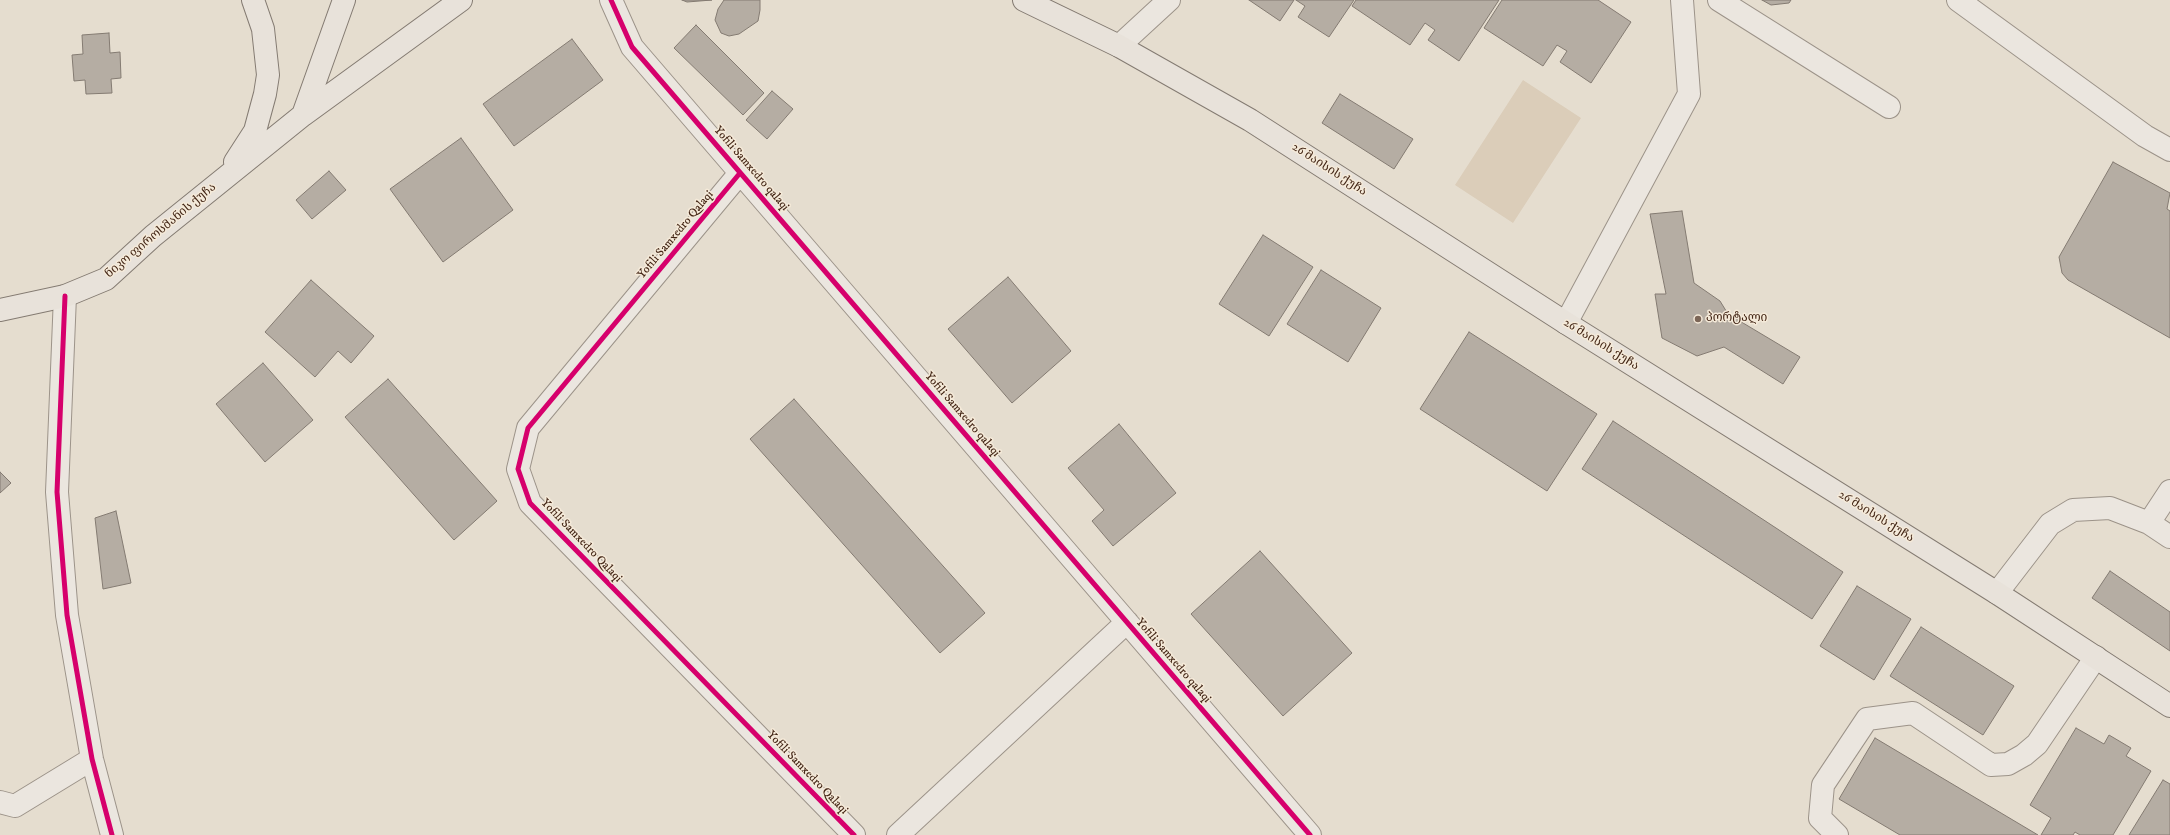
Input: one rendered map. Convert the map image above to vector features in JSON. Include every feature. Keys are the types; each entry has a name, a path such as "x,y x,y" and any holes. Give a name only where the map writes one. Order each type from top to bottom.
{"main road":[{"path":"227,175 255,130 265,94 268,75 263,29 253,0"},
{"path":"303,115 344,0"},
{"name":"ნიკო ფიროსმანის ქუჩა","path":"0,310 65,296 106,279 153,236 303,115 462,0"},
{"name":"26 მაისის ქუჩა","path":"1024,0 1119,46 1250,120 1566,323 1997,593 2170,706"}],"street":[{"name":"Yofili Samxedro qalaqi","path":"611,0 632,47 1310,835"},
{"path":"1119,46 1170,0"},
{"path":"1566,323 1689,94 1682,0"},
{"path":"1719,0 1889,108"},
{"path":"1958,0 2145,136 2170,150"},
{"name":"Yofili Samxedro Qalaqi","path":"740,173 528,428 518,469 530,503 854,835"},
{"path":"65,296 57,492 67,615 92,759 112,835"},
{"path":"2149,523 2170,491"},
{"path":"1997,593 2050,524 2073,510 2110,508 2149,523 2170,537"},
{"name":"Yofili Samxedro Qalaqi","path":"898,835 1127,622"},
{"path":"1837,835 1820,818 1823,785 1867,719 1912,713 1991,765 2008,764 2024,755 2037,744 2096,657"},
{"path":"0,802 15,806 92,759"}],"shaded area":[{"path":"1523,80 1581,118 1513,223 1455,185"}],"building":[{"path":"682,0 712,0 687,2"},
{"path":"724,0 760,0 758,21 739,34 729,36 721,33 715,20 718,9"},
{"path":"1249,0 1294,0 1280,21"},
{"path":"1296,0 1354,0 1329,37 1298,17 1305,6"},
{"path":"1356,0 1499,0 1459,61 1428,40 1435,30 1425,23 1410,45 1352,6"},
{"path":"1502,0 1598,0 1631,22 1591,83 1560,62 1567,51 1557,45 1543,66 1484,28"},
{"path":"1762,0 1791,0 1789,3 1771,5"},
{"path":"696,25 764,93 743,115 674,48"},
{"path":"109,33 110,53 120,52 121,78 111,79 112,93 86,94 85,80 74,81 72,55 83,54 82,35"},
{"path":"572,39 603,80 514,146 483,104"},
{"path":"772,91 793,109 767,139 746,120"},
{"path":"1340,94 1413,139 1394,169 1322,123"},
{"path":"461,138 513,210 443,262 390,189"},
{"path":"2113,162 2170,193 2167,209 2170,211 2170,338 2068,280 2062,273 2059,257"},
{"path":"329,171 346,190 312,219 296,200"},
{"path":"1682,211 1694,283 1720,301 1728,314 1800,357 1783,384 1724,347 1697,356 1662,338 1655,294 1666,294 1650,214"},
{"path":"1263,235 1313,267 1269,336 1219,304"},
{"path":"1321,270 1381,308 1348,362 1287,324"},
{"path":"1008,277 1071,351 1012,403 948,329"},
{"path":"311,280 374,336 351,363 338,351 315,377 265,332"},
{"path":"1469,332 1597,414 1547,491 1420,409"},
{"path":"263,363 313,420 265,462 216,404"},
{"path":"388,379 497,501 454,540 345,417"},
{"path":"794,399 985,613 940,653 750,439"},
{"path":"1613,421 1843,572 1812,619 1582,469"},
{"path":"1119,424 1176,493 1113,546 1092,521 1104,510 1068,468"},
{"path":"0,472 11,483 0,493"},
{"path":"116,511 131,583 103,589 95,518"},
{"path":"1260,551 1352,653 1283,716 1191,614"},
{"path":"2110,571 2170,612 2170,651 2092,598"},
{"path":"1857,586 1911,619 1874,680 1820,646"},
{"path":"1921,627 2014,686 1983,735 1890,676"},
{"path":"2076,728 2104,744 2109,735 2131,748 2126,756 2151,771 2113,835 2080,835 2075,832 2073,835 2041,835 2051,818 2030,805"},
{"path":"1875,738 2038,835 1900,835 1839,799"},
{"path":"2163,780 2170,784 2170,835 2129,835"}],"cycle path":[{"path":"611,0 632,47 1310,835"},
{"path":"740,173 528,428 518,469 530,503 854,835"},
{"path":"65,296 57,492 67,615 92,759 112,835"}],"place":[{"name":"პორტალი","path":"1698,319"}]}
